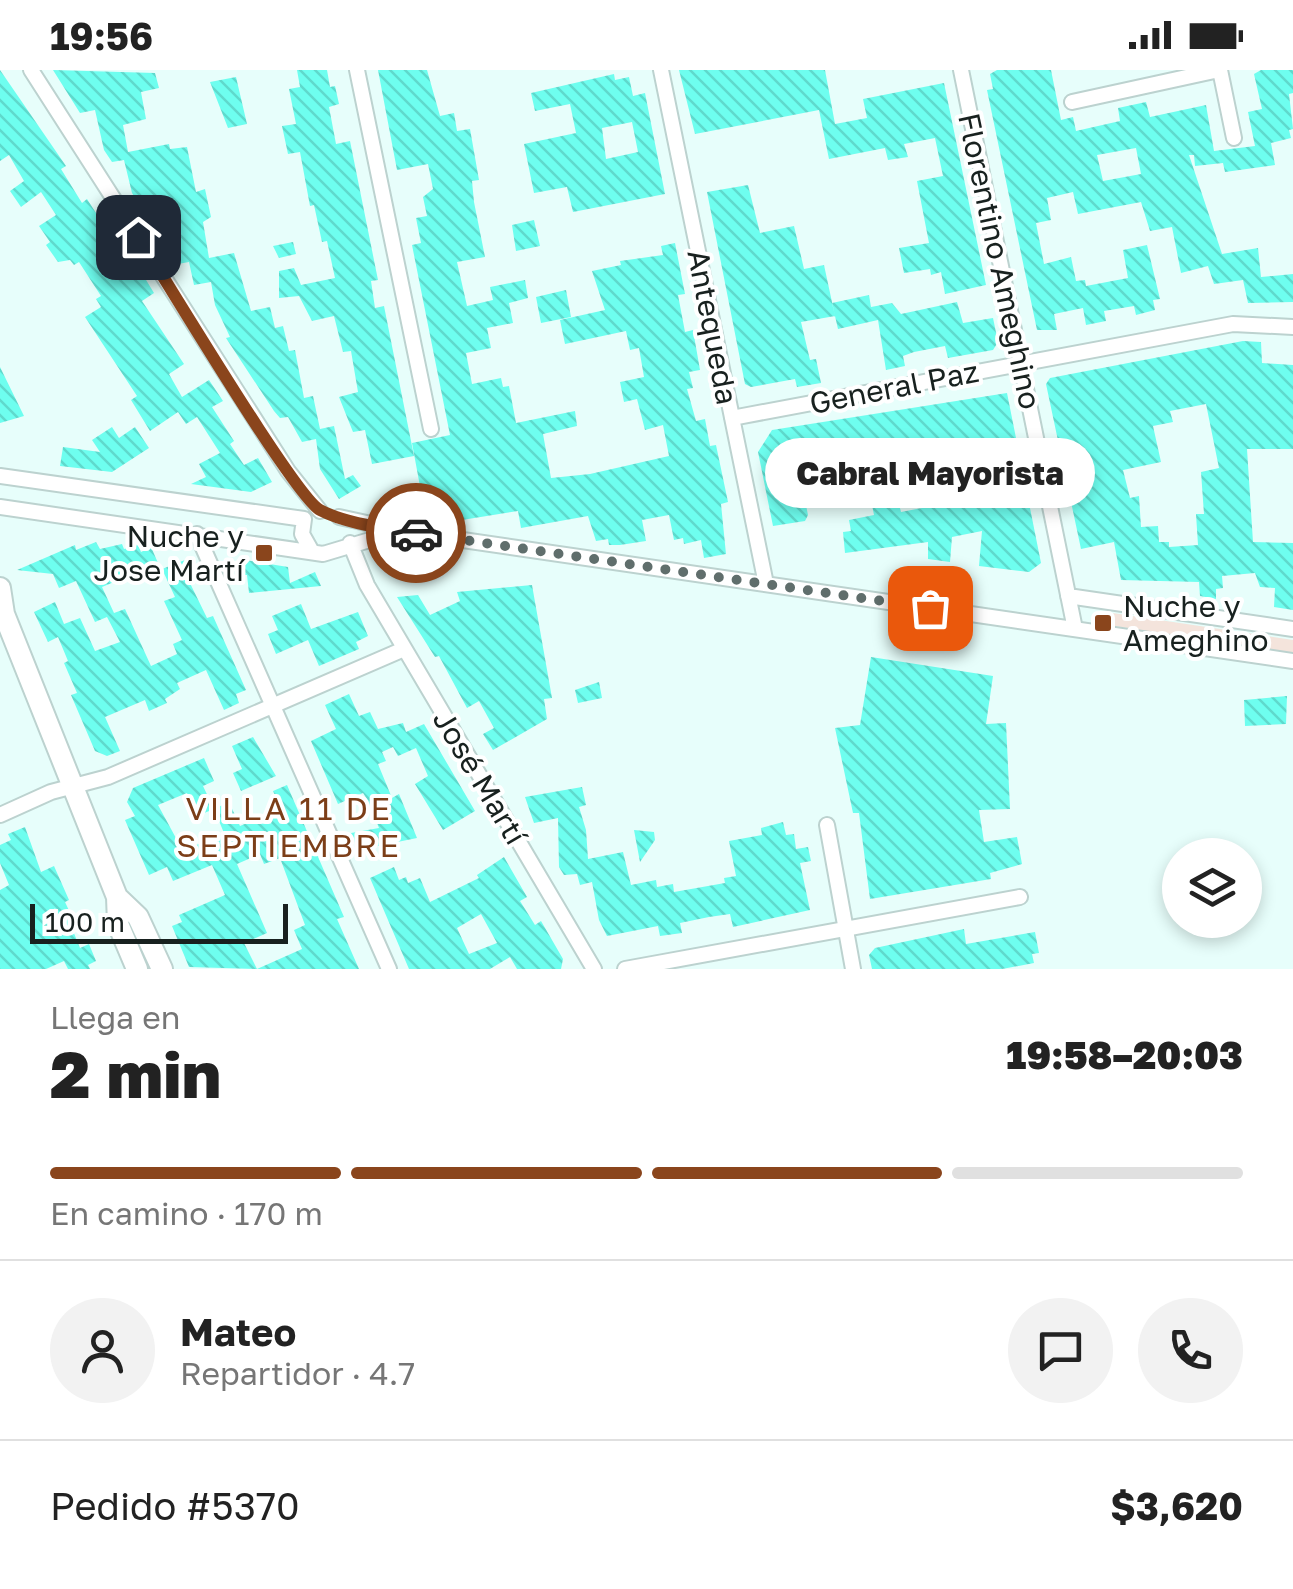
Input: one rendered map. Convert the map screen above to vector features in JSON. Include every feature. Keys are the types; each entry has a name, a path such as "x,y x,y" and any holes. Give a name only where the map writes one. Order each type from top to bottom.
{"main road":[{"path":"0,588 2,612 71,787 118,896 138,918 162,969"},
{"path":"118,896 118,924 137,969"}],"street":[{"path":"30,70 288,470 320,511 408,532 1293,661"},
{"path":"357,70 431,429"},
{"name":"Antequeda","path":"661,70 766,584"},
{"name":"Florentino Ameghino","path":"961,70 1075,629"},
{"path":"1072,102 1219,70 1234,138"},
{"name":"General Paz","path":"732,418 1233,324 1293,327"},
{"path":"288,470 304,518 304,539 311,550"},
{"path":"0,476 304,518 320,511"},
{"path":"0,507 335,554 351,543 408,532"},
{"path":"339,517 351,543"},
{"path":"197,534 389,969"},
{"name":"José Martí","path":"351,543 366,585 594,969"},
{"name":"José Martí","path":"335,554 366,585"},
{"path":"1068,596 1293,629"},
{"path":"0,815 108,777 404,648"},
{"path":"827,825 853,969"},
{"path":"625,969 1020,897"}],"shaded area":[{"path":"1106,612 1293,640 1293,654 1102,624 1099,616"}],"building":[{"path":"0,70 66,166 61,169 82,203 87,199 107,230 113,227 135,274 140,270 154,293 142,301 184,364 169,374 182,397 209,380 223,401 212,407 234,441 230,444 244,465 258,458 272,482 251,492 191,484 206,477 199,464 220,453 197,417 186,424 178,412 150,431 131,400 137,396 85,317 101,307 96,299 101,296 79,262 58,262 46,245 50,242 39,226 56,215 41,192 21,207 10,191 24,181 9,155 0,161"},
{"path":"53,70 155,73 159,88 141,92 146,119 123,125 128,152 169,144 170,149 187,147 196,192 205,189 211,217 203,222 209,258 234,253 251,311 270,307 275,328 283,326 289,351 295,350 304,398 313,396 320,429 334,426 345,479 353,475 361,486 339,499 320,469 316,439 302,442 288,417 280,418 274,411 226,338 230,337 215,305 211,282 194,285 189,262 178,264 132,193 124,160 112,162 104,150 95,110 80,113"},
{"path":"297,70 327,70 330,87 335,86 339,104 329,107 336,144 350,141 378,280 371,281 375,308 384,306 414,456 372,464 365,430 353,432 339,397 358,392 351,351 343,352 334,316 312,321 299,296 279,298 279,271 294,268 301,285 335,278 327,241 322,242 314,205 310,206 300,152 288,154 282,126 296,124 289,89 300,87"},
{"path":"378,70 427,70 440,116 454,113 457,131 470,129 479,180 472,181 474,202 485,257 457,262 467,306 493,300 490,287 525,280 528,298 509,303 513,323 487,328 491,348 466,353 472,384 501,378 503,387 509,386 516,423 575,411 577,426 543,434 551,478 590,474 669,456 663,425 645,430 637,399 624,402 620,382 644,377 639,348 630,350 626,331 565,344 560,320 605,310 592,271 621,265 620,261 663,255 661,246 675,243 685,294 678,295 685,332 693,330 700,370 689,372 693,388 687,389 696,421 705,419 710,446 716,445 728,502 721,504 726,554 704,558 701,540 684,544 683,538 674,540 669,515 642,520 646,541 620,545 609,545 608,539 596,541 588,516 521,528 518,511 462,520 453,513 426,519 412,443 450,435 412,245 421,243 416,218 427,216 423,197 433,189 428,164 397,170"},
{"path":"679,70 825,70 835,124 867,118 863,99 944,83 986,285 945,294 941,272 931,275 930,269 904,273 899,248 929,243 917,181 943,176 935,138 904,144 908,157 888,160 885,148 829,159 819,110 695,134"},
{"path":"997,70 1051,70 1061,120 1073,117 1076,131 1120,121 1118,108 1146,102 1150,117 1206,105 1214,151 1255,146 1248,112 1262,109 1254,74 1261,70 1293,70 1293,93 1289,94 1293,129 1289,130 1291,138 1271,143 1275,165 1225,172 1223,163 1195,166 1194,155 1189,155 1222,254 1258,248 1261,277 1293,274 1293,302 1248,303 1243,280 1214,284 1208,266 1181,273 1172,227 1150,231 1141,202 1078,214 1073,192 1047,198 1051,220 1036,223 1044,264 1071,257 1076,281 1085,280 1086,286 1128,278 1123,250 1147,245 1160,299 1153,300 1155,310 1136,315 1134,306 1104,311 1106,321 1086,325 1083,308 1054,314 1057,330 1037,330 987,90 993,89 990,74","holes":["1136,148 1141,174 1103,181 1097,155"]},
{"path":"614,74 615,80 629,77 633,96 645,93 665,194 573,212 567,187 534,193 524,144 576,133 570,104 535,111 531,93","holes":["632,122 638,152 606,159 602,128"]},
{"path":"236,77 247,124 228,128 210,82"},
{"path":"748,185 760,233 794,226 804,269 824,265 835,316 801,322 810,360 816,359 821,383 797,387 795,379 751,387 745,384 707,192"},
{"path":"534,220 540,246 516,251 512,225"},
{"path":"293,242 296,254 279,258 273,246"},
{"path":"566,290 571,317 541,323 536,297"},
{"path":"869,295 871,307 892,303 901,314 957,302 963,323 993,318 998,342 993,350 948,358 945,346 914,352 903,356 905,366 886,370 878,320 838,329 832,303"},
{"path":"1243,341 1261,342 1262,363 1293,365 1293,449 1247,449 1253,542 1293,543 1293,610 1274,607 1275,588 1260,587 1255,573 1222,576 1223,588 1216,589 1216,599 1200,596 1199,582 1121,580 1114,542 1081,549 1046,384 1050,378","holes":["1206,404 1219,468 1201,472 1204,514 1196,514 1198,545 1169,547 1169,542 1159,542 1158,526 1141,527 1139,496 1130,498 1123,470 1161,462 1153,426 1173,422 1170,411"]},
{"path":"0,367 24,416 0,423"},
{"path":"1007,393 1041,563 1029,572 979,566 982,531 952,537 950,562 928,559 928,542 845,553 843,532 851,531 849,520 874,515 872,505 898,500 901,512 989,495 988,473 997,471 991,441 942,456 873,464 875,474 841,480 838,468 800,475 808,515 805,521 773,526 758,452 772,430"},
{"path":"112,427 119,438 135,427 149,448 112,472 60,466 63,447 100,452 92,440"},
{"path":"96,542 100,549 138,545 141,552 151,547 162,572 141,580 138,572 102,587 114,613 125,609 151,666 177,654 173,644 182,640 164,601 175,597 162,569 185,560 192,576 187,577 207,618 213,616 246,690 236,694 239,703 224,710 206,670 177,683 180,689 165,699 167,703 149,711 145,700 105,717 120,751 107,756 95,751 71,695 77,693 58,637 48,642 34,612 55,602 64,624 80,618 95,651 120,642 107,617 95,622 76,581 59,588 53,574 17,570 75,545 76,550"},
{"path":"245,560 288,567 290,583 315,572 321,586 249,593 247,575 236,575"},
{"path":"532,585 552,698 544,699 547,719 493,750 483,734 494,728 479,701 467,708 439,656 435,657 397,597 418,595 430,615 460,601 457,592"},
{"path":"301,604 311,629 358,612 368,636 356,642 359,649 319,666 308,640 276,654 268,634 278,630 272,616"},
{"path":"871,657 993,676 986,724 1006,723 1010,809 979,810 984,842 1017,837 1022,864 990,873 991,879 870,899 859,813 853,813 835,728 860,725"},
{"path":"599,682 602,698 578,703 575,690"},
{"path":"349,694 359,716 370,712 378,729 403,723 406,732 424,724 475,811 443,830 415,784 428,776 416,748 398,756 393,747 382,752 386,761 378,764 392,798 399,794 417,838 358,850 351,833 379,828 367,799 363,793 338,804 311,741 336,729 325,705"},
{"path":"1287,696 1286,724 1245,726 1244,700"},
{"path":"253,737 276,776 241,791 233,773 242,769 232,746"},
{"path":"204,758 214,781 203,786 214,809 229,802 240,826 281,808 273,791 287,785 344,917 337,919 359,969 257,969 189,967 172,926 182,922 179,915 225,895 212,865 173,881 167,867 149,875 125,820 135,816 127,802 133,788","holes":["187,793 197,816 214,809 224,833 183,851 158,805","260,854 264,864 280,858 305,925 294,930 302,949 257,969 244,943 267,933 237,864"]},
{"path":"582,787 586,805 579,807 588,859 623,852 631,885 656,880 657,887 673,884 674,892 725,883 724,878 736,876 729,841 762,835 761,828 783,822 786,835 794,834 796,849 808,847 811,861 800,863 810,910 733,927 730,914 680,923 682,933 660,936 658,926 607,936 599,920 592,882 580,885 577,874 564,875 559,867 558,818 534,823 525,797"},
{"path":"25,827 41,872 54,866 69,900 65,902 73,919 69,921 80,948 89,944 96,961 88,965 90,969 68,969 64,961 46,969 0,969 0,890 9,885 0,863 0,845 11,840 8,834"},
{"path":"634,830 654,832 655,840 640,862"},
{"path":"504,857 527,897 520,901 535,925 541,921 563,959 561,969 517,969 510,957 490,969 409,969 370,878 394,867 399,880 406,877 408,883 420,878 430,902 479,878 477,875","holes":["481,914 497,943 469,954 457,928"]},
{"path":"964,929 966,944 1035,932 1039,953 1032,954 1034,963 1002,969 872,969 869,955 875,948"}],"way so far":[{"path":"416,533 930,608"}],"place":[{"name":"Nuche y Jose Martí","path":"264,553"},
{"name":"Cabral Mayorista","path":"930,608"},
{"name":"Nuche y Ameghino","path":"1103,623"}],"district":[{"name":"VILLA 11 DE SEPTIEMBRE","path":"289,826"}],"route":[{"path":"138,237 288,470 320,511 416,533"}]}
